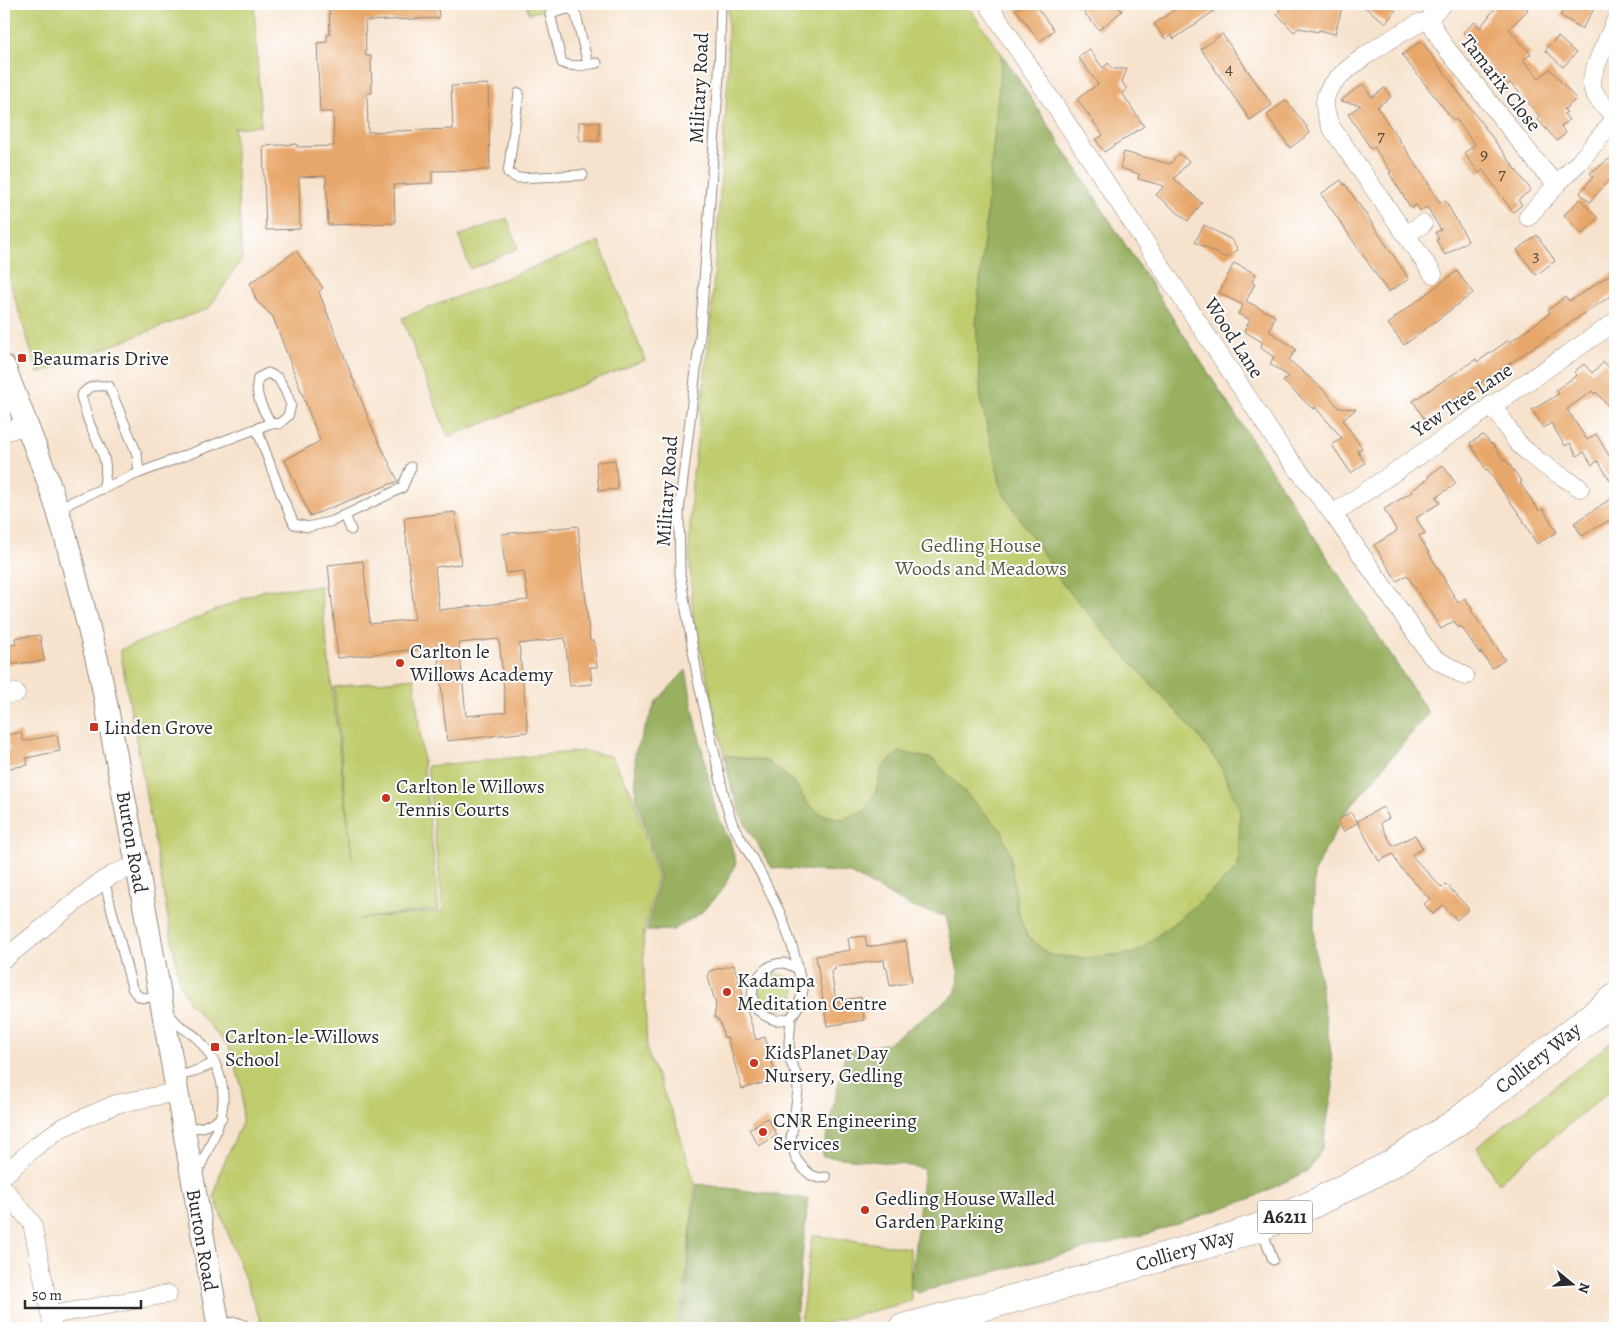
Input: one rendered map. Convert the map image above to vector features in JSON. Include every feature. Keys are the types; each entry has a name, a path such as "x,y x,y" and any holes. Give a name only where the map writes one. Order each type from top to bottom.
{"main road":[{"name":"Colliery Way","path":"903,1328 1092,1278 1218,1241 1260,1227 1313,1204 1380,1170 1457,1122 1615,998"}],"street":[{"name":"Wood Lane","path":"988,4 1276,440 1333,514 1432,657 1465,676"},
{"path":"1432,274 1331,127 1326,113 1325,97 1329,88 1354,64 1419,23 1430,21 1433,13 1443,4"},
{"name":"Tamarix Close","path":"1430,21 1449,52 1557,184"},
{"path":"1528,217 1580,161 1615,117 1598,97 1592,85 1593,74 1615,22"},
{"path":"1406,234 1423,224"},
{"name":"Yew Tree Lane","path":"1333,514 1491,405 1612,330"},
{"name":"Burton Road","path":"4,366 28,425 57,508 100,672 137,865 218,1326"},
{"path":"1491,405 1519,444 1541,463 1580,488"},
{"path":"4,432 28,425"},
{"path":"4,959 104,880 137,865"},
{"path":"4,1175 35,1147 61,1128 116,1104 176,1084"},
{"path":"4,1189 32,1223 52,1321 168,1294"}],"lane":[{"name":"Military Road","path":"721,4 719,76 700,336 679,512 680,574 698,680 726,804 733,825 761,874 781,915 793,949 803,990 799,1006 791,1018"},
{"path":"568,8 572,9 576,15 592,64 570,66 562,63 550,14 568,8"},
{"path":"519,93 508,173 517,178 583,175"},
{"path":"57,508 139,473 257,428 271,423 279,424 288,416 291,405 278,378 268,373 258,378 256,388 263,410 271,423"},
{"path":"103,489 107,474 106,463 103,452 89,423 81,396 84,391 96,384 109,386 138,454 139,473"},
{"path":"257,428 294,524 308,527 345,516 402,488 411,467"},
{"path":"345,516 351,530"},
{"path":"104,880 132,988 136,995 142,998 160,1001 180,1025 196,1037 215,1064 224,1092 222,1118 192,1183"},
{"path":"798,969 785,963 773,964 755,979 752,988 752,999 760,1012 776,1020 791,1018 790,1060 797,1076 798,1091 790,1139 796,1159 804,1169 811,1175 819,1178 826,1177"},
{"path":"176,1084 190,1074 215,1064"},
{"path":"184,1129 203,1127 222,1118"},
{"path":"1260,1227 1273,1260"},
{"path":"218,1326 236,1322 244,1325 245,1328"}],"green space":[{"path":"4,4 254,4 261,126 234,128 242,259 209,308 38,374 4,262"},
{"path":"526,4 563,4 529,14"},
{"name":"Gedling House Woods and Meadows","path":"728,4 966,4 1002,54 1428,713 1345,813 1335,832 1077,998 932,844 733,795 693,615 689,550 692,483 710,332 728,78"},
{"path":"1002,54 1428,713 1345,813 1314,872 1314,944 1331,1053 1333,1087 1322,1149 1309,1170 1252,1198 1151,1233 1023,1264 917,1293 910,1287 924,1169 900,1164 822,1156 846,1051 889,1043 955,994 959,976 946,916 912,907 850,873 772,868 745,824 737,805 724,755 767,761 794,782 807,803 820,814 842,819 864,811 876,791 881,769 899,752 933,759 1002,831 1010,855 1018,912 1027,936 1050,955 1083,958 1135,953 1184,915 1238,868 1240,811 1221,767 1196,733 1118,648 1062,583 1002,491 981,400 976,323"},
{"path":"507,218 518,248 470,269 459,236"},
{"path":"599,242 645,360 448,437 402,318"},
{"path":"320,586 352,857 334,687 414,678 439,909 359,919 443,911 427,766 583,751 611,756 633,795 657,876 643,939 647,1051 676,1123 695,1183 684,1295 675,1328 263,1328 214,1196 222,1167 242,1123 242,1088 229,1047 189,1003 180,985 120,650 264,590"},
{"path":"686,670 716,811 730,841 736,863 723,889 701,913 673,930 647,931 659,876 636,796 635,752 656,702"},
{"path":"777,974 784,975 790,979 794,985 794,999 790,1005 784,1009 777,1010 770,1009 764,1005 760,999 759,992 760,985 764,979 770,975"},
{"path":"1615,1039 1615,1086 1498,1183 1477,1147"},
{"path":"697,1184 808,1199 795,1328 677,1328 686,1296"},
{"path":"812,1235 910,1248 911,1301 807,1328 800,1328"}],"building":[{"path":"329,4 438,4 439,18 365,21 366,56 371,56 372,93 367,93 368,132 453,129 451,86 488,84 490,170 432,171 432,183 394,185 395,223 328,225 326,176 299,177 300,229 266,230 263,146 297,144 297,147 334,146 333,112 320,112 317,43 327,42 327,35 330,35"},
{"path":"1024,4 1034,4 1054,30 1040,41 1016,10"},
{"path":"1077,4 1116,4 1122,11 1099,30"},
{"path":"1183,4 1224,4 1174,39 1171,35 1165,39 1154,24"},
{"path":"1273,4 1343,4 1335,34 1299,28 1294,32 1277,14 1280,11"},
{"path":"1360,4 1400,4 1386,23"},
{"path":"1498,4 1522,4 1528,10 1509,29 1531,54 1523,60 1539,78 1550,69 1576,99 1564,110 1567,112 1564,114 1569,120 1561,127 1566,133 1557,141 1537,119 1540,117 1519,92 1510,83 1506,86 1463,32 1475,22 1480,28"},
{"path":"1567,4 1597,4 1582,29 1560,15"},
{"path":"1222,34 1272,105 1250,120 1201,49"},
{"path":"1558,37 1576,53 1563,67 1545,50"},
{"path":"1421,41 1531,190 1518,200 1522,205 1513,212 1483,170 1479,173 1464,153 1475,145 1456,119 1454,121 1402,55"},
{"path":"1089,49 1103,68 1108,63 1113,69 1127,69 1122,82 1127,89 1122,93 1144,126 1104,152 1096,140 1103,135 1077,99 1098,84 1078,57"},
{"path":"1363,84 1372,97 1385,88 1391,97 1378,106 1379,108 1377,107 1440,203 1445,200 1468,241 1445,255 1436,240 1439,239 1435,233 1441,230 1427,207 1420,211 1416,205 1411,208 1389,173 1391,172 1374,147 1371,149 1348,114 1361,105 1340,101"},
{"path":"1286,100 1310,133 1290,148 1267,115"},
{"path":"579,122 599,122 599,141 579,141"},
{"path":"1124,152 1170,164 1179,154 1189,161 1174,179 1202,203 1188,221 1156,195 1164,186 1138,179 1139,174 1120,168"},
{"path":"1615,155 1615,188 1609,180 1590,202 1580,193 1593,177 1590,173"},
{"path":"1341,180 1409,279 1388,292 1321,194"},
{"path":"1580,199 1598,218 1582,234 1564,215"},
{"path":"1204,225 1232,240 1238,250 1226,258 1195,242"},
{"path":"1537,235 1555,261 1536,275 1517,250"},
{"path":"296,251 323,288 319,292 373,430 398,481 310,516 285,460 320,441 273,317 256,300 250,283"},
{"path":"1234,263 1256,274 1252,282 1255,284 1246,301 1275,316 1269,331 1296,349 1289,360 1324,390 1339,408 1356,409 1343,420 1362,448 1357,451 1365,463 1351,473 1332,445 1342,438 1315,407 1313,409 1283,381 1288,376 1270,364 1274,357 1261,348 1262,342 1244,331 1250,320 1238,314 1243,305 1219,293"},
{"path":"1457,271 1473,293 1404,345 1388,324"},
{"path":"1615,271 1615,293 1425,420 1413,401 1476,359 1477,362 1509,340 1510,342 1550,313 1548,310 1565,297 1569,301 1575,298"},
{"path":"1604,362 1615,374 1615,414 1596,392 1594,394 1592,391 1567,409 1587,440 1596,434 1611,459 1615,456 1615,488 1598,461 1592,465 1584,452 1577,456 1570,443 1565,446 1551,423 1544,428 1532,410 1559,394 1556,390 1577,375 1574,372 1584,364 1592,373"},
{"path":"1483,435 1506,460 1539,511 1543,509 1557,532 1537,544 1524,521 1486,470 1470,443"},
{"path":"615,460 618,489 599,491 596,462"},
{"path":"1443,465 1456,484 1436,497 1440,503 1416,518 1425,533 1419,536 1458,603 1465,598 1505,660 1492,668 1461,626 1459,628 1454,621 1441,629 1407,575 1397,581 1374,545 1397,531 1384,509 1412,492 1429,478 1428,476"},
{"path":"1615,496 1615,517 1582,536 1574,523"},
{"path":"455,512 461,564 435,567 439,610 528,600 524,571 506,573 501,534 578,526 590,641 594,641 597,667 590,667 592,684 570,686 565,638 519,644 528,732 447,741 437,647 338,658 328,565 363,561 370,624 415,619 404,518","holes":["499,639 506,712 466,716 459,643"]},
{"path":"40,635 44,661 4,665 4,646 16,644 15,638"},
{"path":"21,732 23,741 57,735 60,751 26,758 28,765 4,769 4,751 10,750 7,735"},
{"path":"1383,807 1389,818 1380,823 1393,846 1415,835 1423,849 1411,855 1442,888 1446,884 1469,909 1457,920 1443,905 1433,914 1424,904 1430,899 1399,866 1393,854 1379,861 1357,821"},
{"path":"1350,812 1358,822 1344,832 1337,821"},
{"path":"865,936 867,947 906,941 912,982 890,986 884,960 835,967 835,970 831,971 836,1001 861,997 864,1020 827,1026 816,956 850,950 848,938"},
{"path":"734,965 756,1040 765,1037 777,1079 742,1089 727,1037 724,1038 720,1022 714,1017 716,1005 708,977 709,971"},
{"name":"CNR Engineering Services","path":"767,1118 777,1135 759,1146 749,1129"}],"place":[{"name":"Beaumaris Drive","path":"22,358"},
{"name":"Carlton le Willows Academy","path":"400,663"},
{"name":"Linden Grove","path":"94,727"},
{"name":"Carlton le Willows Tennis Courts","path":"386,798"},
{"name":"Kadampa Meditation Centre","path":"727,992"},
{"name":"Carlton-le-Willows School","path":"215,1047"},
{"name":"KidsPlanet Day Nursery, Gedling","path":"754,1063"},
{"name":"CNR Engineering Services","path":"763,1132"},
{"name":"Gedling House Walled Garden Parking","path":"865,1210"}]}
